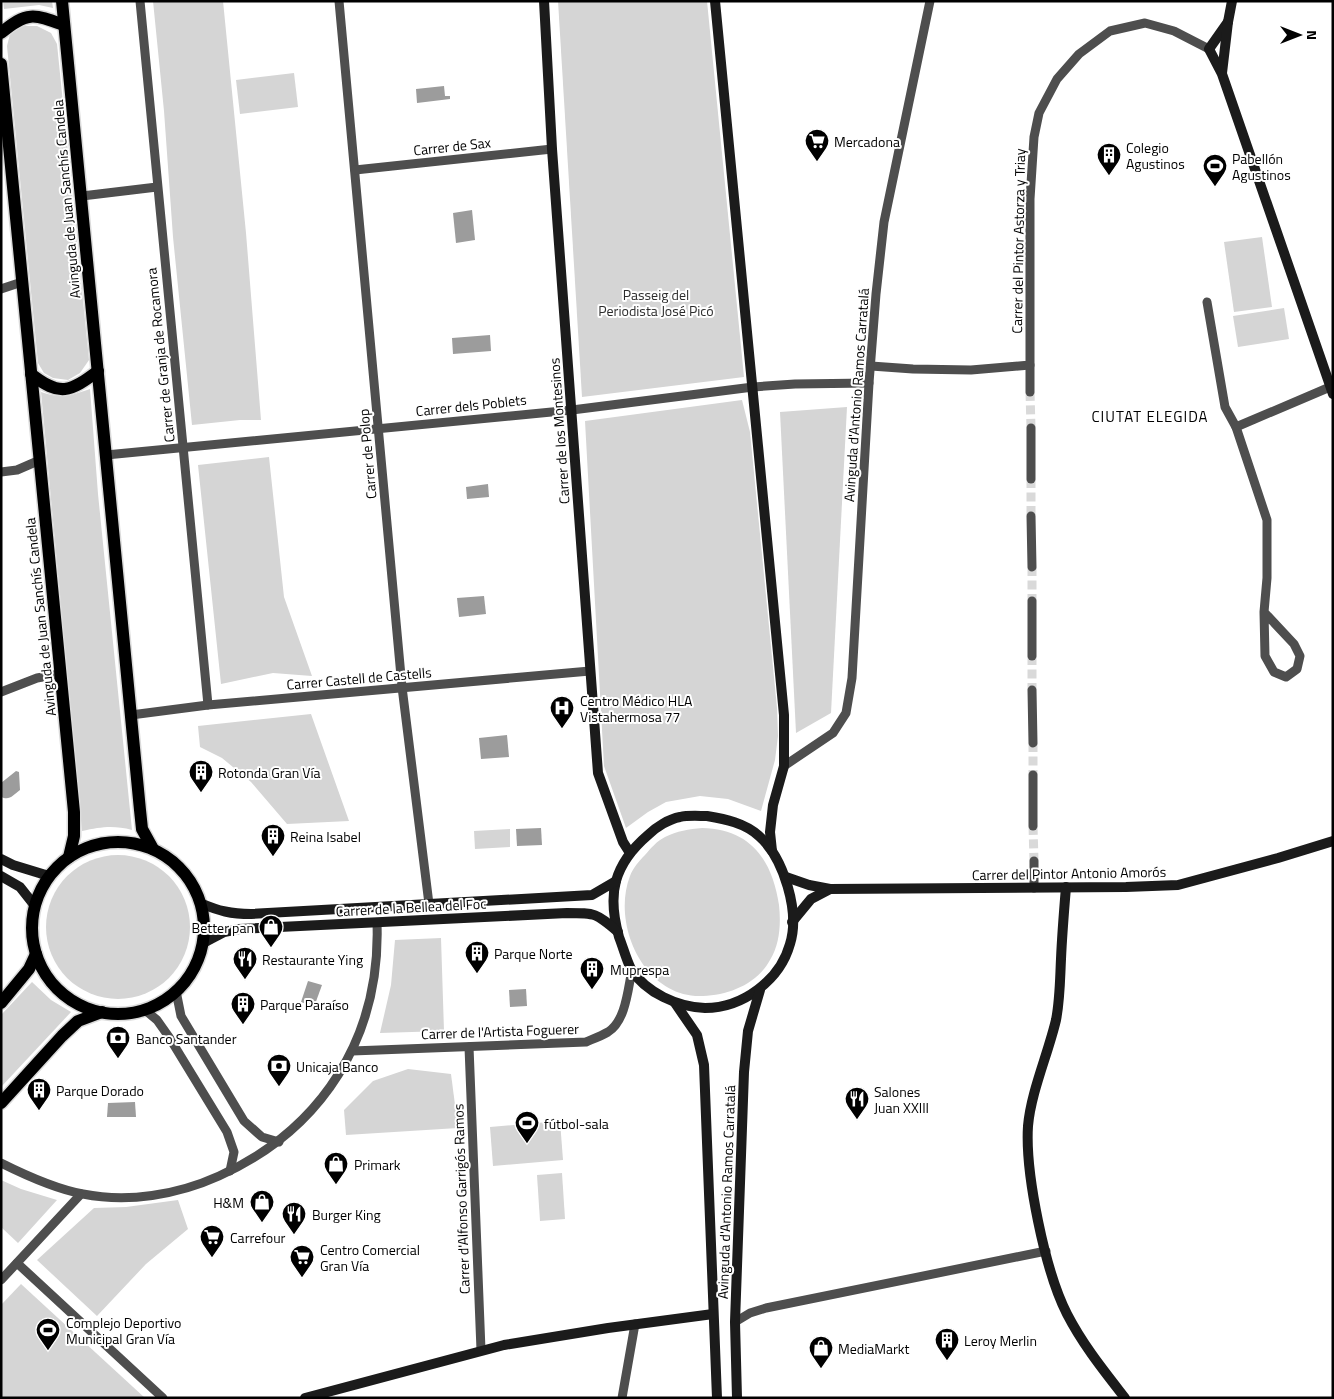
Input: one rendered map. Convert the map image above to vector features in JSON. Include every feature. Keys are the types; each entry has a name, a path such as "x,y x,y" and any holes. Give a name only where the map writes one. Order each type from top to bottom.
{"main road":[{"name":"Avinguda de Juan Sanchís Candela","path":"62,1 142,829 153,849"},
{"name":"Carrer de los Montesinos","path":"544,1 552,149 598,773 623,842 630,854"},
{"path":"715,1 784,715 784,766 773,805 770,832 772,851"},
{"path":"1222,74 1232,1"},
{"path":"1,33 16,20 31,16 40,16 64,25"},
{"path":"1228,22 1209,50 1222,74 1332,391"},
{"name":"Avinguda de Juan Sanchís Candela","path":"1,64 5,135 22,282 74,812 74,836 69,857"},
{"path":"31,374 44,384 59,389 70,388 80,384 98,371"},
{"path":"707,816 732,821 758,835 772,851 786,877 792,922 790,944 784,957 760,990 733,1003 706,1008 675,1003 650,989 632,970 614,915 616,881 635,846 656,828 680,817 707,816"},
{"name":"Carrer del Pintor Antonio Amorós","path":"786,877 809,885 830,889 1126,888 1178,884 1278,858 1333,840"},
{"path":"105,842 130,842 153,849 166,856 178,866 195,890 200,903 204,923 202,943 193,969 176,991 167,999 145,1010 116,1014 84,1007 67,997 57,988 41,966 36,954 32,930 35,906 49,876 69,857 92,845 105,842"},
{"path":"1,859 13,866 49,876"},
{"path":"1,876 20,888 35,906"},
{"name":"Carrer de la Bellea del Foc","path":"200,903 231,914 251,914 592,895 616,881"},
{"path":"1066,887 1056,1017 1032,1103 1028,1125 1032,1184 1046,1251 1066,1313 1089,1352 1125,1398"},
{"path":"792,922 811,900 830,889"},
{"name":"Carrer de la Bellea del Foc","path":"202,943 224,932 240,929 593,913 618,932"},
{"path":"1,1003 29,969 36,954"},
{"name":"Avinguda d'Antonio Ramos Carratalá","path":"737,1398 735,1322 744,1072 748,1031 760,990"},
{"name":"Avinguda d'Antonio Ramos Carratalá","path":"675,1003 698,1034 704,1065 716,1398"},
{"path":"1,1103 78,1021 102,1012"},
{"path":"305,1398 481,1350 635,1324 713,1314"}],"street":[{"name":"Carrer de Granja de Rocamora","path":"140,1 208,705"},
{"name":"Carrer de Polop","path":"339,1 402,688 429,904"},
{"name":"Avinguda d'Antonio Ramos Carratalá","path":"784,766 833,732 846,713 852,678 869,384 884,222 930,1"},
{"name":"Carrer del Pintor Astorza y Triay","path":"1030,392 1030,199 1034,137 1039,113 1057,79 1078,54 1110,31 1144,23 1174,31 1209,50"},
{"name":"Carrer de Sax","path":"355,170 552,149"},
{"path":"82,196 158,187"},
{"path":"1,289 22,282"},
{"path":"1207,302 1225,407 1236,427 1267,520 1267,578 1264,612 1265,656 1274,672 1286,677 1297,669 1300,656 1294,644 1264,612"},
{"path":"871,366 913,370 971,370 1030,365"},
{"name":"Carrer dels Poblets","path":"106,455 572,410 753,386 869,384"},
{"path":"1236,427 1332,391"},
{"path":"1030,428 1031,479"},
{"path":"1,472 17,470 40,460"},
{"path":"1031,516 1032,567"},
{"path":"1032,601 1032,656"},
{"name":"Carrer Castell de Castells","path":"131,714 208,705 590,671"},
{"path":"1,692 37,678 60,674"},
{"path":"1032,690 1033,743"},
{"path":"1033,775 1034,826"},
{"path":"1034,861 1034,888"},
{"path":"1,1163 39,1180 81,1194 105,1197 134,1197 182,1190 247,1163 279,1142 301,1122 321,1101 338,1077 361,1030 373,986 376,963 377,923"},
{"name":"Carrer de l'Artista Foguerer","path":"352,1051 586,1042 609,1031 616,1023 626,1003 632,970"},
{"path":"176,991 181,1016 244,1121 262,1137 279,1142"},
{"path":"145,1010 157,1020 169,1037 227,1132 234,1152 230,1171"},
{"name":"Carrer d'Alfonso Garrigós Ramos","path":"469,1047 481,1350"},
{"path":"1,1280 81,1194"},
{"path":"735,1322 750,1313 766,1308 1046,1251"},
{"path":"17,1263 163,1398"},
{"path":"622,1398 635,1324"}],"green space":[{"path":"3,1 52,1 53,8 39,5 4,9"},
{"path":"153,1 223,1 246,233 261,420 240,420 192,425 173,237 164,111"},
{"name":"Passeig del Periodista José Picó","path":"558,1 707,1 744,377 582,397"},
{"path":"22,26 37,26 51,33 57,44 89,360 80,373 68,380 53,378 44,373 38,363 7,46 10,34"},
{"path":"294,73 298,107 240,114 236,80"},
{"path":"1262,237 1272,307 1234,312 1224,242"},
{"path":"1284,308 1289,339 1238,347 1233,316"},
{"path":"90,389 98,494 132,830 107,827 82,831 41,392 66,396"},
{"path":"742,400 750,432 777,708 778,736 775,760 761,811 728,799 700,796 666,802 626,828 604,766 585,421"},
{"path":"847,407 831,713 796,733 780,412"},
{"path":"269,457 284,597 312,676 273,673 221,684 198,465"},
{"path":"311,714 349,821 287,824 251,782 222,758 200,747 198,726"},
{"path":"702,828 733,834 746,841 756,850 771,874 776,889 780,919 776,947 770,960 758,976 741,987 723,993 703,996 682,994 664,985 649,972 638,956 629,936 625,916 625,895 634,867 654,845 665,837 674,833"},
{"path":"510,829 510,847 475,849 474,831"},
{"path":"118,855 146,860 169,876 185,899 190,927 185,955 169,978 146,994 118,999 90,994 67,978 51,955 46,927 51,899 67,876 90,860"},
{"path":"441,938 444,1031 380,1033 391,985 395,940"},
{"path":"32,982 51,1000 71,1012 1,1087 1,1015"},
{"path":"408,1069 451,1074 458,1128 346,1135 344,1110 373,1081"},
{"name":"fútbol-sala","path":"560,1121 563,1160 493,1166 490,1127"},
{"path":"562,1173 565,1219 540,1221 537,1175"},
{"path":"1,1180 21,1189 57,1200 18,1243 1,1227"},
{"path":"178,1200 188,1229 146,1264 97,1316 37,1260 94,1208 126,1207"},
{"name":"Complejo Deportivo Municipal Gran Vía","path":"21,1284 145,1398 1,1398 1,1305"}],"shaded area":[{"path":"444,86 445,96 450,96 450,99 417,103 416,89"},
{"path":"472,210 475,240 456,243 453,213"},
{"path":"490,335 491,351 453,354 452,338"},
{"path":"488,484 489,497 467,499 466,487"},
{"path":"484,596 486,614 459,617 457,598"},
{"path":"507,735 509,757 481,759 479,738"},
{"path":"16,771 19,772 20,790 9,798 1,797 1,783"},
{"path":"541,828 542,845 517,846 516,829"},
{"path":"308,981 322,985 314,1007 301,1002"},
{"path":"526,989 527,1006 510,1007 509,990"},
{"path":"135,1102 136,1117 107,1117 108,1103"}],"tunnel":[{"path":"1030,392 1031,428"},
{"path":"1031,479 1031,516"},
{"path":"1032,567 1032,601"},
{"path":"1032,656 1032,690"},
{"path":"1033,743 1033,775"},
{"path":"1033,826 1034,861"}],"place":[{"name":"Mercadona","path":"817,162"},
{"name":"Colegio Agustinos","path":"1109,176"},
{"name":"Pabellón Agustinos","path":"1215,187"},
{"name":"Centro Médico HLA Vistahermosa 77","path":"562,729"},
{"name":"Rotonda Gran Vía","path":"201,793"},
{"name":"Reina Isabel","path":"273,857"},
{"name":"Better pan","path":"271,948"},
{"name":"Parque Norte","path":"477,974"},
{"name":"Restaurante Ying","path":"245,980"},
{"name":"Muprespa","path":"592,990"},
{"name":"Parque Paraíso","path":"243,1025"},
{"name":"Banco Santander","path":"118,1059"},
{"name":"Unicaja Banco","path":"279,1087"},
{"name":"Parque Dorado","path":"39,1111"},
{"name":"Salones Juan XXIII","path":"857,1120"},
{"name":"fútbol-sala","path":"527,1144"},
{"name":"Primark","path":"336,1185"},
{"name":"H&M","path":"262,1223"},
{"name":"Burger King","path":"294,1235"},
{"name":"Carrefour","path":"212,1258"},
{"name":"Centro Comercial Gran Vía","path":"302,1278"},
{"name":"Complejo Deportivo Municipal Gran Vía","path":"48,1351"},
{"name":"Leroy Merlin","path":"947,1361"},
{"name":"MediaMarkt","path":"821,1369"}],"district":[{"name":"CIUTAT ELEGIDA","path":"1150,416"}]}
